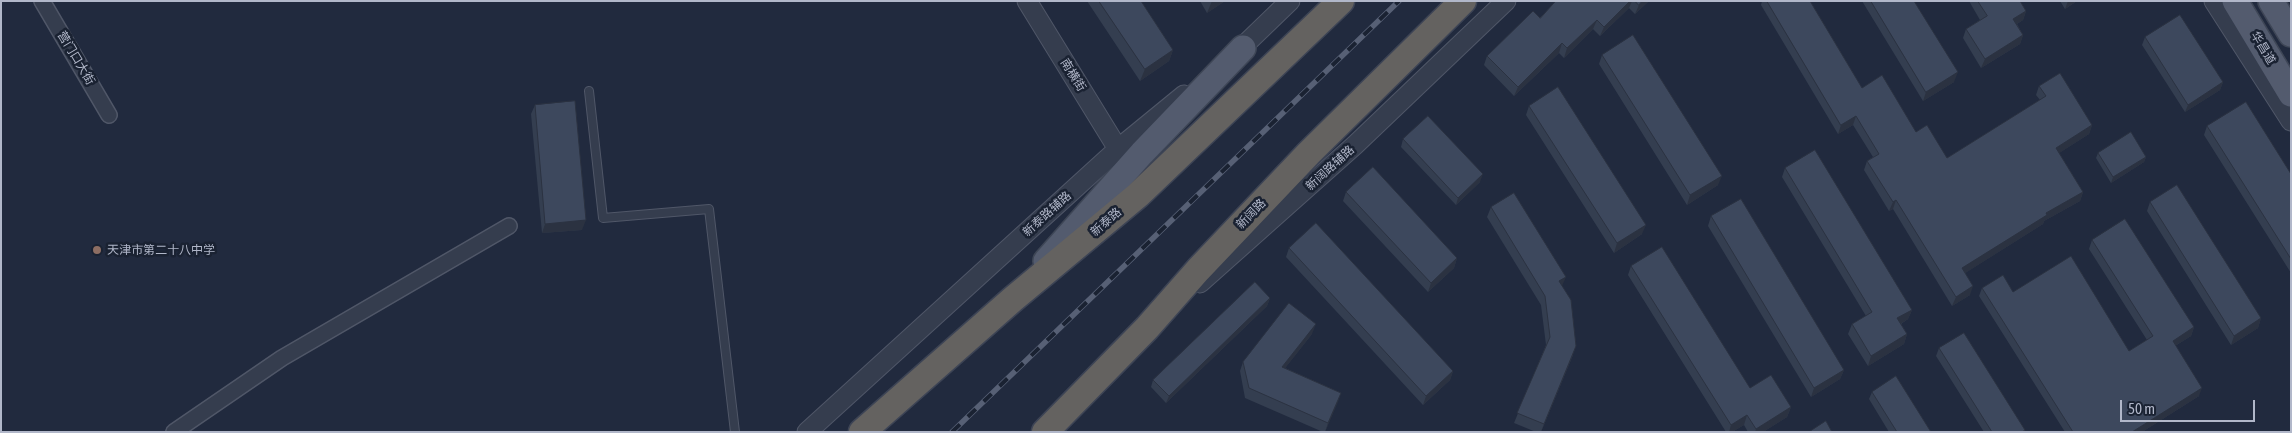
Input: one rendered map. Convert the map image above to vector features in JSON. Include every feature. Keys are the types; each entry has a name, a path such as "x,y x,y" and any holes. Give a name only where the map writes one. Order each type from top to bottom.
{"highway":[{"name":"新泰路","path":"862,432 1012,299 1138,195 1341,1"},
{"name":"新阔路","path":"1045,432 1147,328 1198,270 1309,153 1463,1"}],"main road":[{"name":"华昌道","path":"2235,1 2291,94"},
{"path":"2270,1 2291,34"},
{"path":"1012,299 1142,153 1243,48"}],"street":[{"name":"营门口大街","path":"42,1 110,115"},
{"name":"南横街","path":"1027,1 1118,149"},
{"name":"新泰路辅路","path":"807,432 1118,149 1243,48 1290,1"},
{"name":"新阔路辅路","path":"1147,328 1236,252 1348,151 1506,1"},
{"path":"2214,1 2291,121"},
{"path":"174,432 282,358 509,226"}],"lane":[{"path":"589,91 603,218 709,210 735,432"}],"building":[{"path":"1099,1 1141,1 1173,50 1145,69"},
{"path":"1556,1 1630,1 1604,27 1597,20 1567,48 1562,43 1518,87 1487,56 1533,11 1540,18"},
{"path":"1767,1 1810,1 1862,88 1882,75 1916,132 1927,125 1947,158 2046,96 2039,86 2060,73 2092,125 2056,148 2083,192 2046,213 2047,215 1962,268 1973,286 1956,297 1896,200 1893,202 1867,161 1879,154 1856,116 1841,125"},
{"path":"1871,1 1914,1 1958,72 1926,92"},
{"path":"1978,1 2020,1 2026,11 2013,19 2023,35 1985,59 1966,29 1987,16"},
{"path":"2180,15 2223,82 2188,105 2145,37"},
{"path":"1633,35 1722,176 1690,195 1602,55"},
{"path":"1558,87 1646,225 1617,243 1529,106"},
{"path":"575,101 586,220 545,224 535,105"},
{"path":"2246,102 2291,174 2291,259 2207,126"},
{"path":"1428,116 1483,174 1458,198 1403,139"},
{"path":"2131,132 2146,157 2113,177 2098,153"},
{"path":"1815,150 1912,310 1897,318 1907,334 1871,356 1852,324 1872,312 1785,168"},
{"path":"1373,167 1457,258 1431,283 1346,192"},
{"path":"2177,185 2261,318 2234,336 2150,202"},
{"path":"1514,193 1566,277 1559,281 1571,300 1576,346 1544,424 1517,413 1550,337 1545,296 1491,207"},
{"path":"1741,199 1844,370 1814,388 1711,216"},
{"path":"2125,219 2194,327 2173,341 2202,388 2132,432 2073,432 1982,288 2003,275 2013,292 2071,256 2129,351 2153,336 2092,240"},
{"path":"1316,223 1453,371 1426,396 1289,248"},
{"path":"1662,247 1750,388 1771,375 1791,407 1756,429 1747,415 1731,425 1631,266"},
{"path":"1255,282 1270,298 1169,396 1153,380"},
{"path":"1289,303 1316,324 1282,367 1341,393 1328,423 1249,388 1243,362"},
{"path":"1964,333 2025,430 2022,432 1992,432 1939,348"},
{"path":"1896,376 1931,432 1897,432 1872,392"},
{"path":"1826,421 1832,432 1809,432"}],"railway":[{"path":"952,432 1399,1"}],"place":[{"name":"天津市第二十八中学","path":"97,250"}]}
